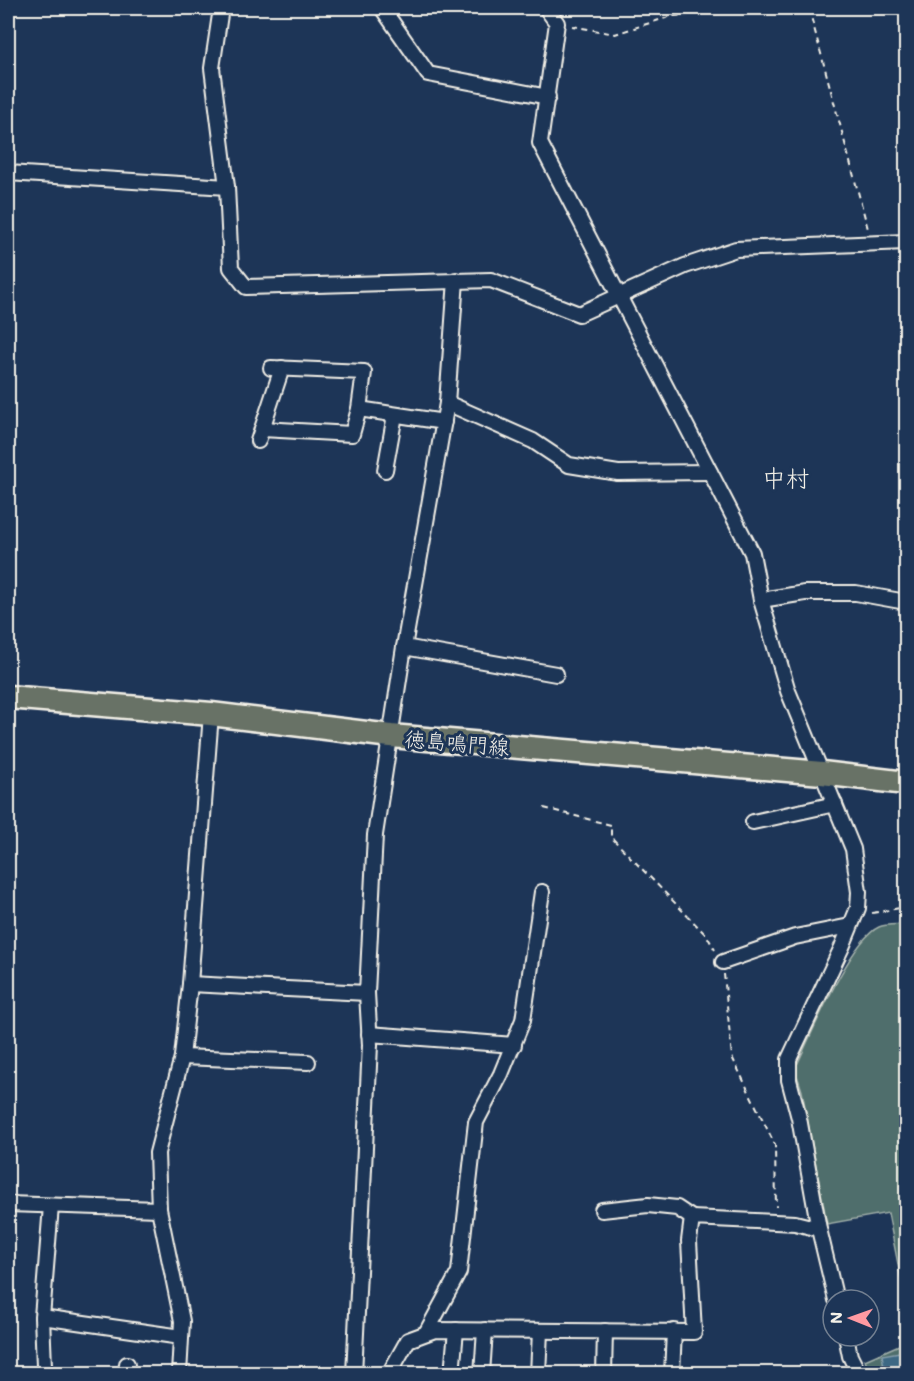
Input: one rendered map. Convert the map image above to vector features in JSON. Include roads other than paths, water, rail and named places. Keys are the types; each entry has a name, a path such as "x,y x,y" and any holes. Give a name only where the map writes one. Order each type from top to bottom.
{"main road":[{"name":"徳島鳴門線","path":"8,697 211,714 391,736 822,773 906,783"}],"street":[{"path":"221,8 212,68 227,187 231,268 246,287 491,280 579,314 685,266 736,249 906,242"},
{"path":"382,8 428,74 548,97"},
{"path":"546,8 557,23 540,143 752,553 761,600 788,690 853,849 859,892 852,921 789,1059 789,1080 799,1118 819,1229 833,1288"},
{"path":"8,173 227,187"},
{"path":"354,1374 369,1034 367,993 375,835 404,647 447,404 456,280"},
{"path":"277,368 364,372 359,409 352,434 260,435 277,368"},
{"path":"447,404 533,441 569,465 618,473 710,472"},
{"path":"359,409 444,422"},
{"path":"385,470 395,415"},
{"path":"761,600 805,593 856,593 906,602"},
{"path":"404,647 556,674"},
{"path":"179,1374 182,1320 159,1209 157,1153 182,1057 190,984 211,714"},
{"path":"753,822 835,804"},
{"path":"426,1333 459,1272 476,1122 501,1074 523,1020 542,892"},
{"path":"723,962 795,936 852,921"},
{"path":"190,984 367,993"},
{"path":"369,1034 514,1045"},
{"path":"182,1057 308,1062"},
{"path":"8,1204 159,1209"},
{"path":"602,1210 648,1205 677,1208 692,1218 795,1223 819,1229"},
{"path":"44,1366 42,1317 51,1206"},
{"path":"389,1374 408,1340 435,1330 694,1332 689,1241 692,1218"},
{"path":"42,1317 181,1337"},
{"path":"452,1374 456,1330"},
{"path":"482,1374 485,1330"},
{"path":"538,1374 540,1330"},
{"path":"604,1374 605,1331"},
{"path":"672,1374 674,1331"},
{"path":"848,1348 859,1374"}],"water":[{"path":"906,1351 906,1373 885,1373 882,1355"}],"district":[{"name":"中村","path":"786,477"}]}
